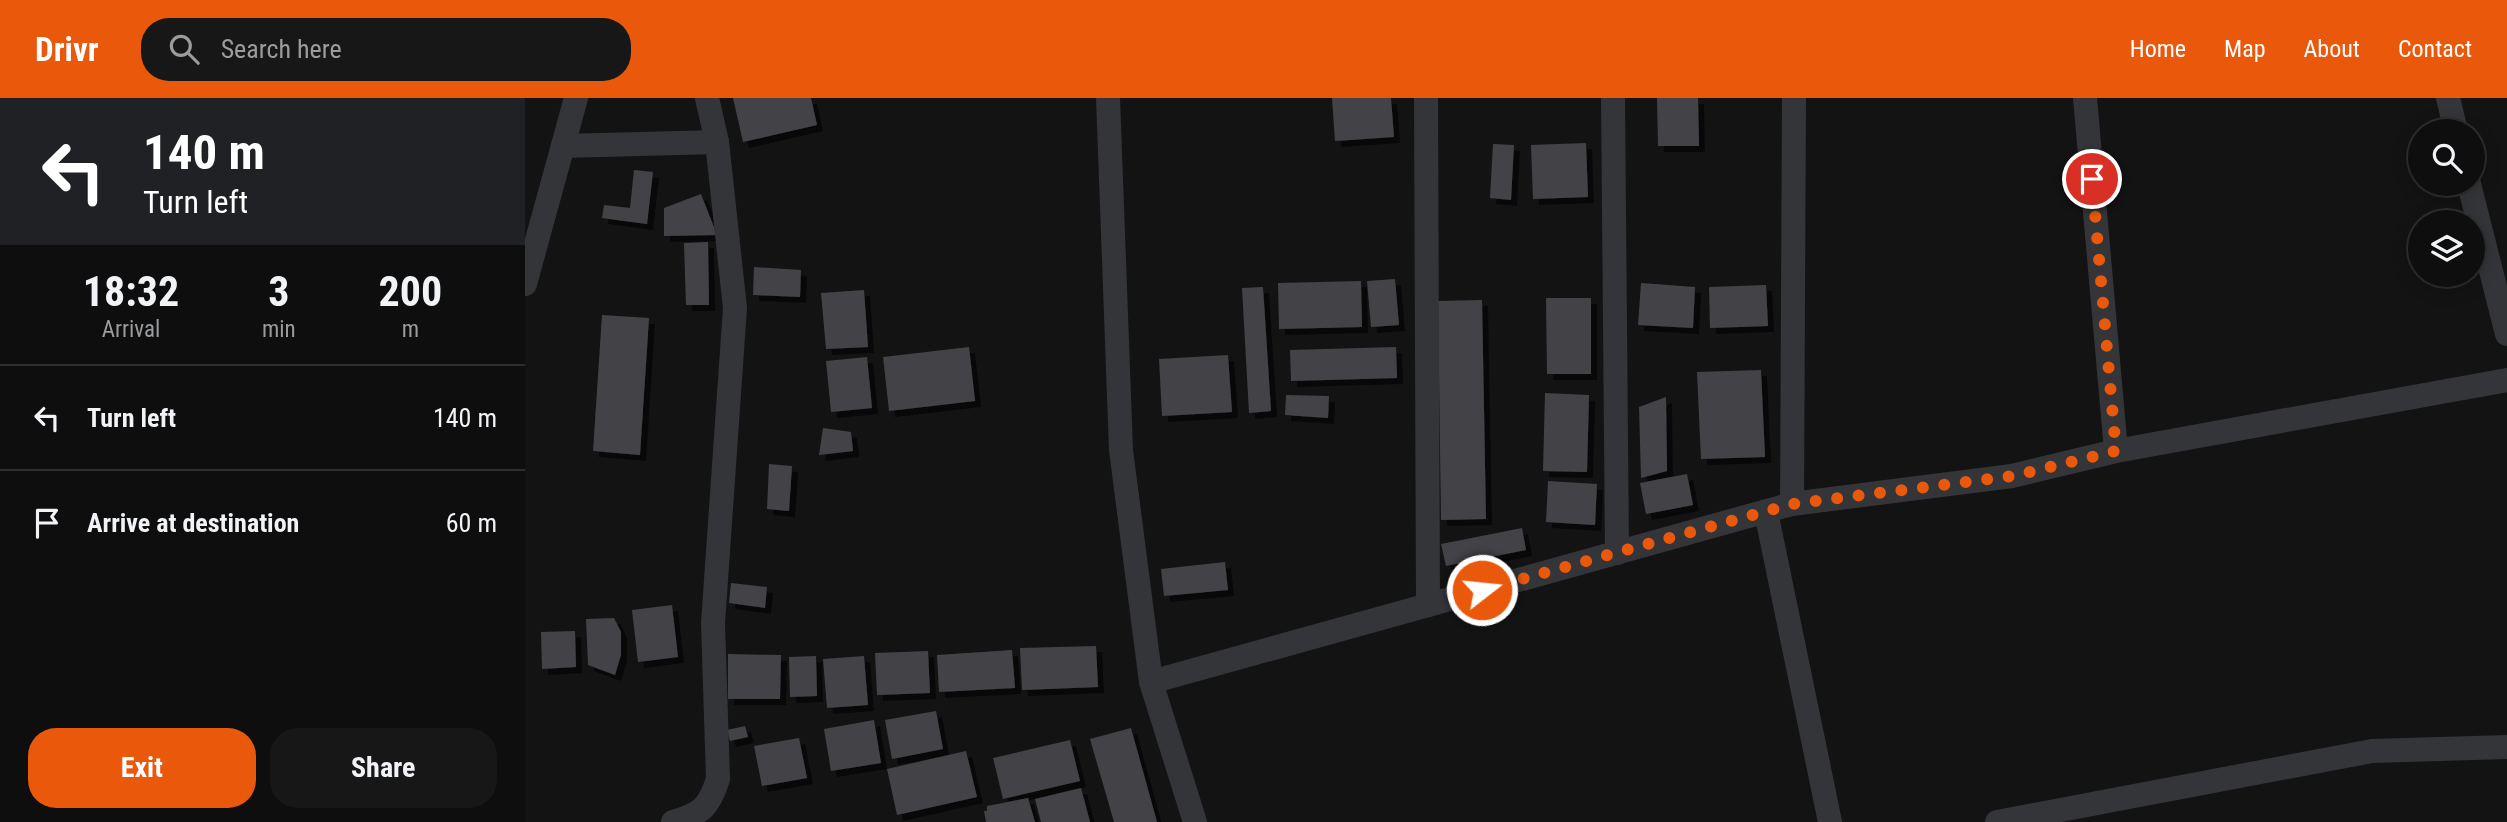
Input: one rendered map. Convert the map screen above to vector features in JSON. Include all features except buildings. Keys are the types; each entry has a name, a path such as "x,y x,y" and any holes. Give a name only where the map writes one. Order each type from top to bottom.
{"street":[{"path":"525,284 576,98"},
{"path":"673,822 692,817 711,802 718,779 713,623 735,308 717,142 707,98"},
{"path":"1108,98 1121,450 1151,682 1195,822"},
{"path":"1426,98 1428,605"},
{"path":"1613,98 1617,553"},
{"path":"1792,504 1794,98"},
{"path":"2085,98 2116,451"},
{"path":"2448,98 2453,119"},
{"path":"563,146 717,142"},
{"path":"2472,196 2507,334"},
{"path":"1151,682 1792,504 2013,476 2116,451 2507,380"},
{"path":"1766,512 1830,822"},
{"path":"1997,822 2372,751 2507,747"}],"route":[{"path":"1482,590 1792,504 2013,476 2116,451 2092,179"}]}
